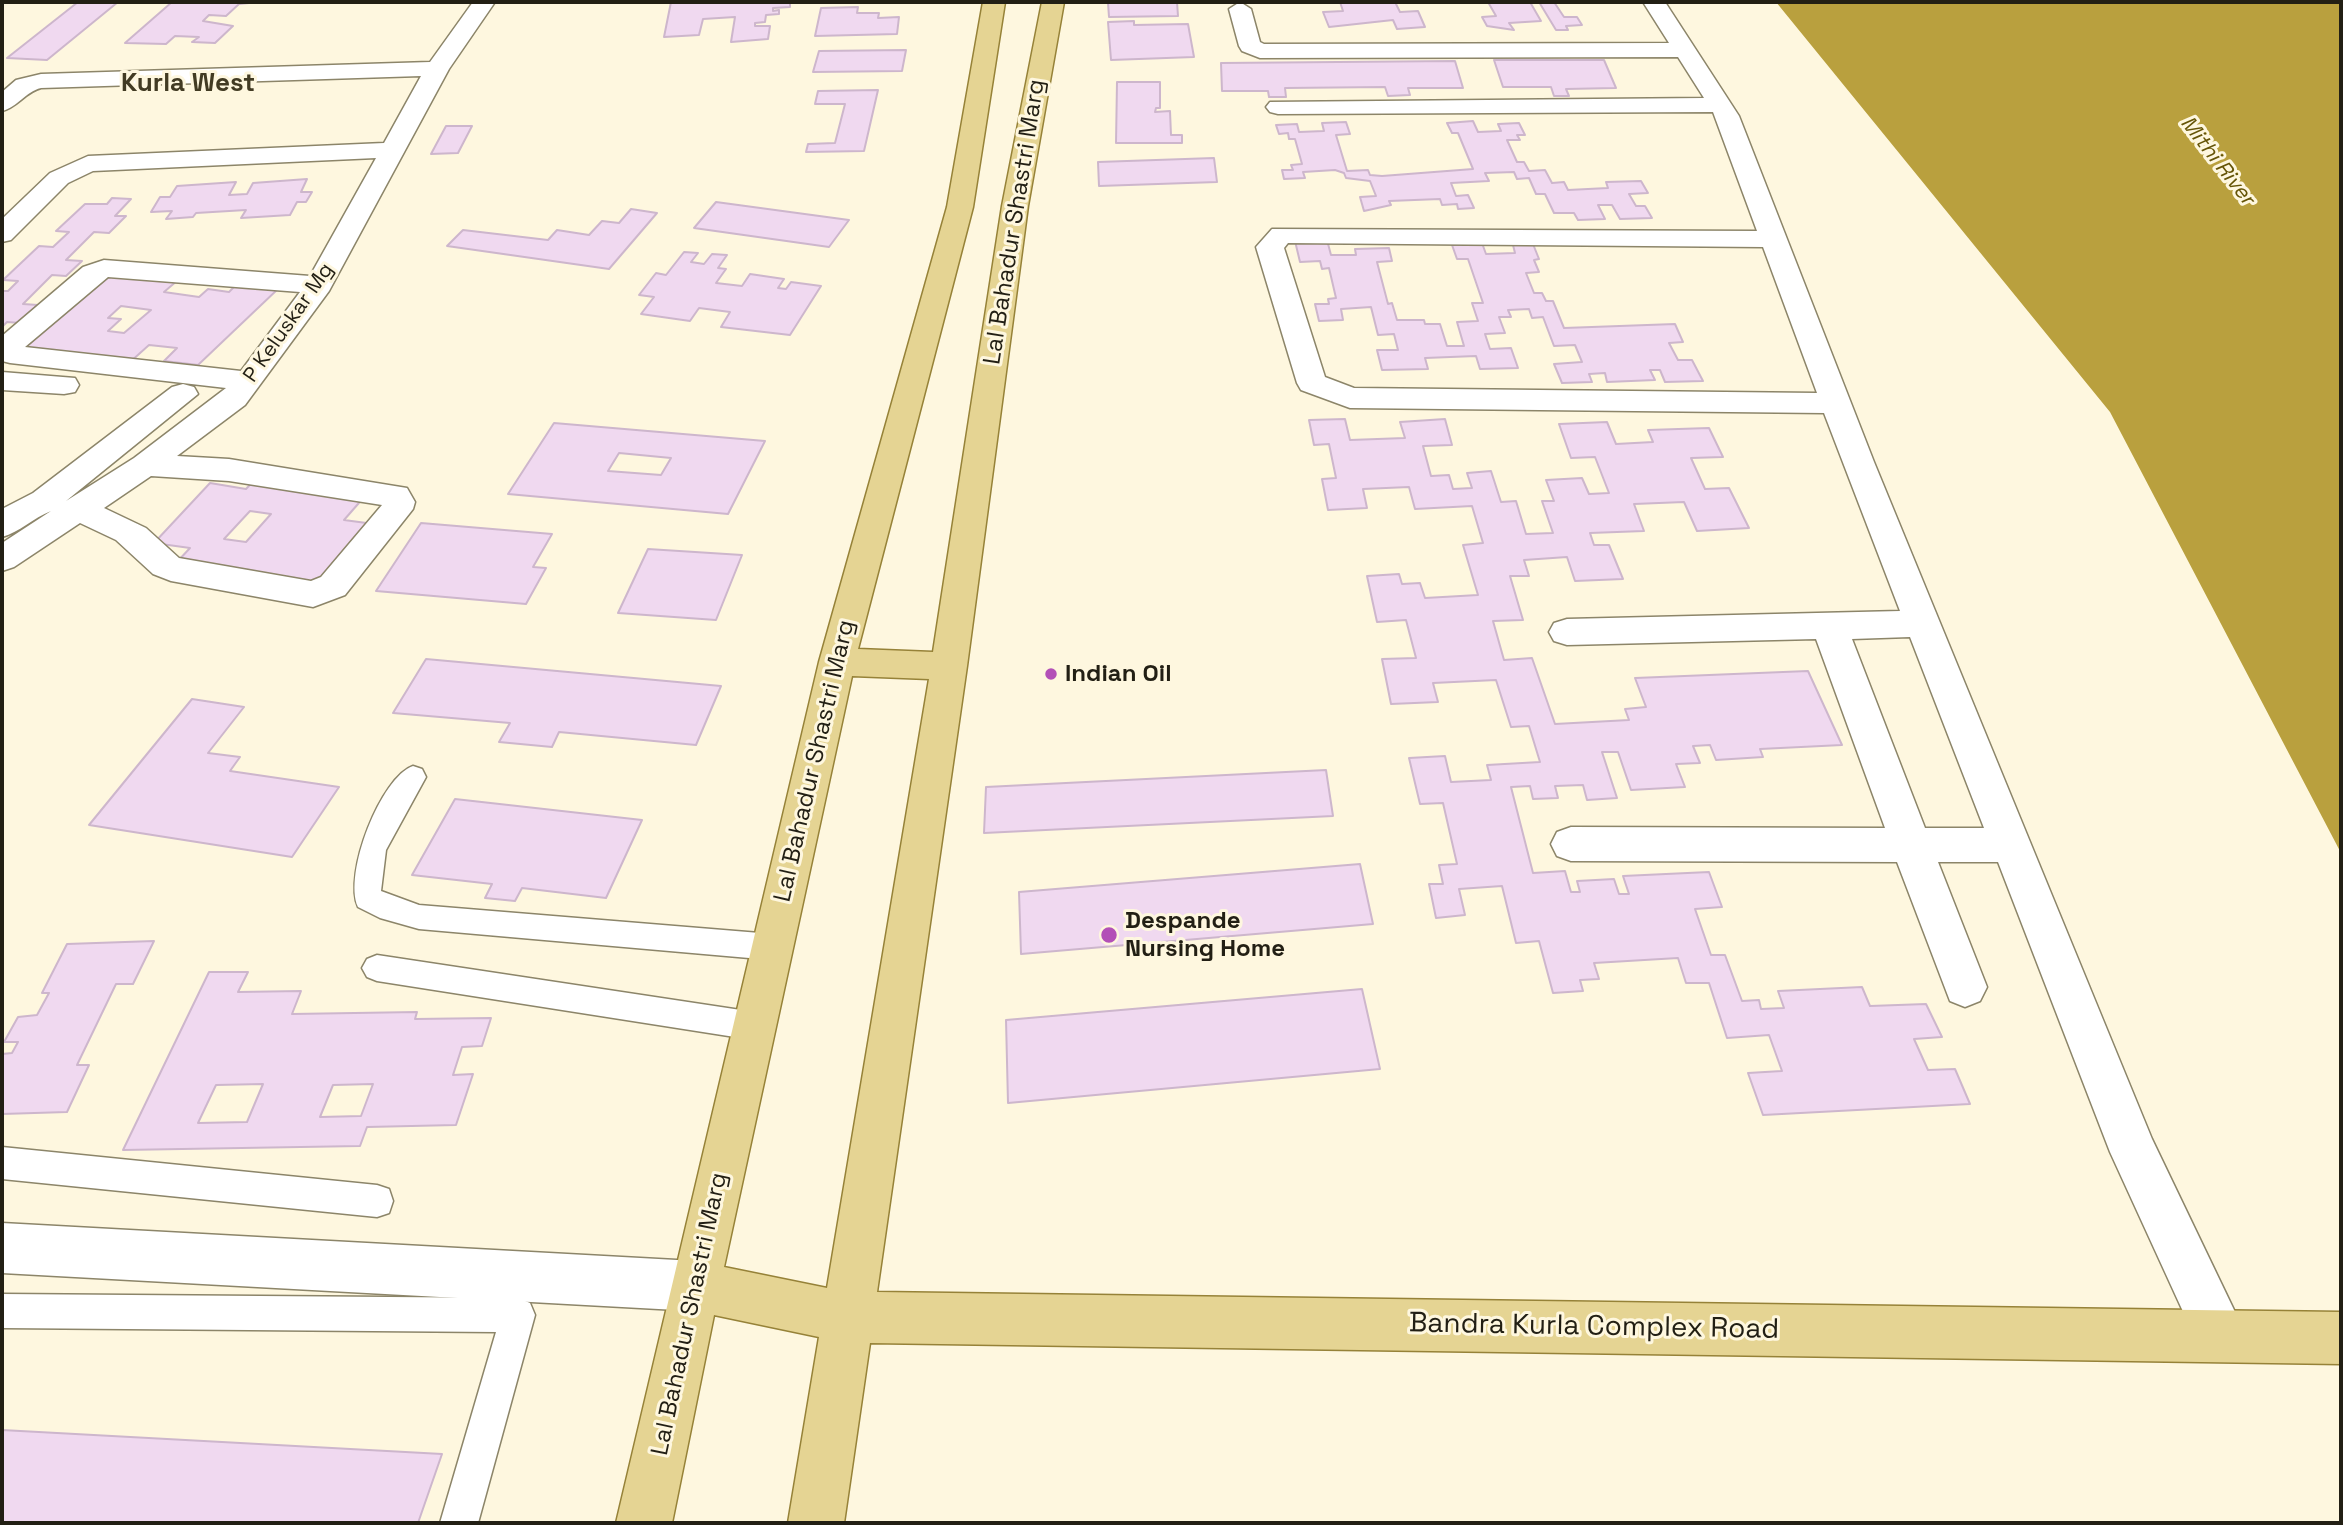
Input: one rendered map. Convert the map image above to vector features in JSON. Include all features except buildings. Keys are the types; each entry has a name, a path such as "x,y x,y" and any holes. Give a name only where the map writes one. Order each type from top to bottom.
{"main road":[{"name":"Lal Bahadur Shastri Marg","path":"644,1523 837,662 960,206 994,2"},
{"name":"Lal Bahadur Shastri Marg","path":"816,1523 949,666 1015,206 1053,2"},
{"path":"960,206 1015,206"},
{"path":"837,662 949,666"},
{"name":"Bandra Kurla Complex Road","path":"695,1286 847,1317 2341,1338"}],"street":[{"name":"P Keluskar Mg","path":"2,559 145,465 242,390 323,278 437,69 484,2"},
{"path":"1654,2 1727,116 1835,403 2134,1152 2220,1335"},
{"path":"1240,9 1250,46 1260,51 1685,50"},
{"path":"2,104 24,86 41,81 437,69"},
{"path":"1278,107 1720,105"},
{"path":"2,234 59,177 88,164 393,150"},
{"path":"1773,239 1281,235 1269,247 1312,383 1350,398 1835,403"},
{"path":"121,257 323,278"},
{"path":"242,390 10,354 6,348 99,269 323,278"},
{"path":"2,380 183,394 242,390"},
{"path":"6,518 46,501 183,394"},
{"path":"6,518 71,515 124,529 142,543 159,563 171,569 313,594 332,586 397,509 399,502 395,496 229,470 145,465"},
{"path":"1567,632 1923,624"},
{"path":"1829,626 1965,987"},
{"path":"1571,844 2012,845"},
{"path":"2,1248 695,1286"}],"lane":[{"path":"413,776 384,824 364,878 368,898 390,909 419,917 772,947"},
{"path":"377,968 754,1026"},
{"path":"2,1163 377,1201"},
{"path":"2,1311 518,1315 458,1523"}],"water":[{"name":"Mithi River","path":"1776,2 2341,2 2341,853 2110,412"}],"place":[{"name":"Indian Oil","path":"1051,674"},
{"name":"Despande Nursing Home","path":"1109,935"}],"district":[{"name":"Kurla West","path":"188,84"}]}
